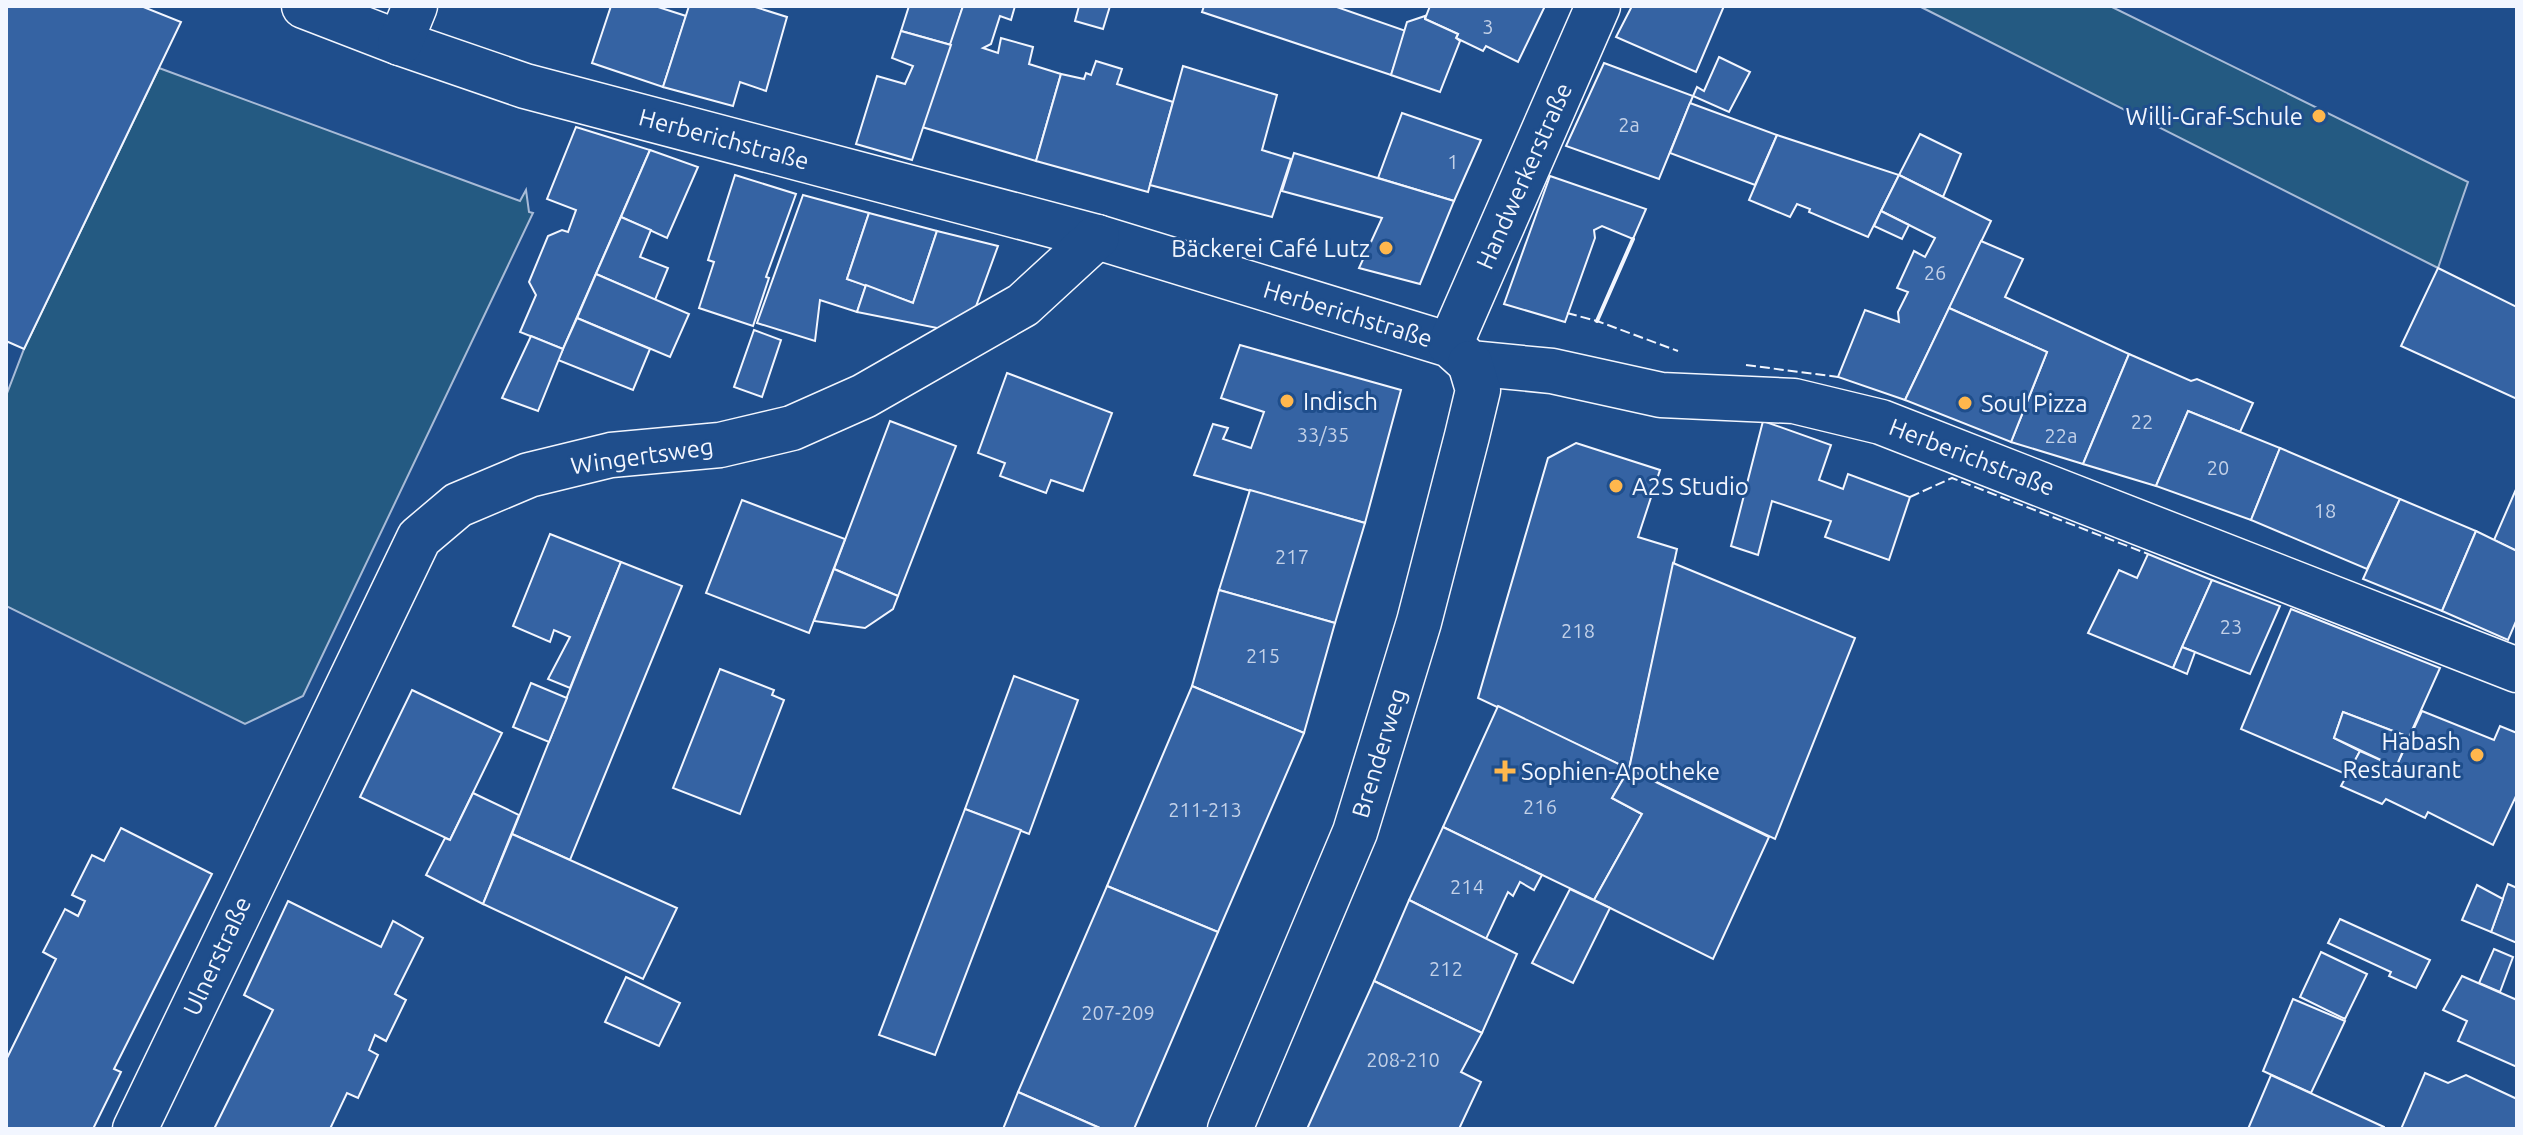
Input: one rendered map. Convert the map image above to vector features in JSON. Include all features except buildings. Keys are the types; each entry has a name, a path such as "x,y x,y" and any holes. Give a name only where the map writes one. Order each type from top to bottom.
{"street":[{"name":"Herberichstraße","path":"304,6 408,24 525,86 1097,237 1460,354 1661,395 1794,401 1881,422 2517,670"},
{"name":"Handwerkerstraße","path":"1460,354 1598,6"},
{"name":"Wingertsweg","path":"299,783 419,538 458,505 529,475 611,455 720,445 792,428 864,396 1023,305 1097,237"},
{"name":"Brenderweg","path":"1230,1129 1355,832 1419,622 1478,390 1460,354"},
{"name":"Ulnerstraße","path":"135,1129 299,783"}],"shaded area":[{"path":"1919,6 2110,6 2468,182 2438,268"},
{"path":"159,68 520,201 526,190 529,212 533,213 303,696 245,724 6,606 6,396 24,349"}],"fence":[{"path":"1567,313 1678,351"},
{"path":"1746,365 1838,377"},
{"path":"1910,497 1952,478 2148,554"}],"wall":[{"path":"1597,321 1633,239"}],"place":[{"name":"Willi-Graf-Schule","path":"2319,116"},
{"name":"Bäckerei Café Lutz","path":"1386,248"},
{"name":"Indisch","path":"1287,401"},
{"name":"Soul Pizza","path":"1965,403"},
{"name":"A2S Studio","path":"1616,486"},
{"name":"Habash Restaurant","path":"2477,755"},
{"name":"Sophien-Apotheke","path":"1505,771"}]}
